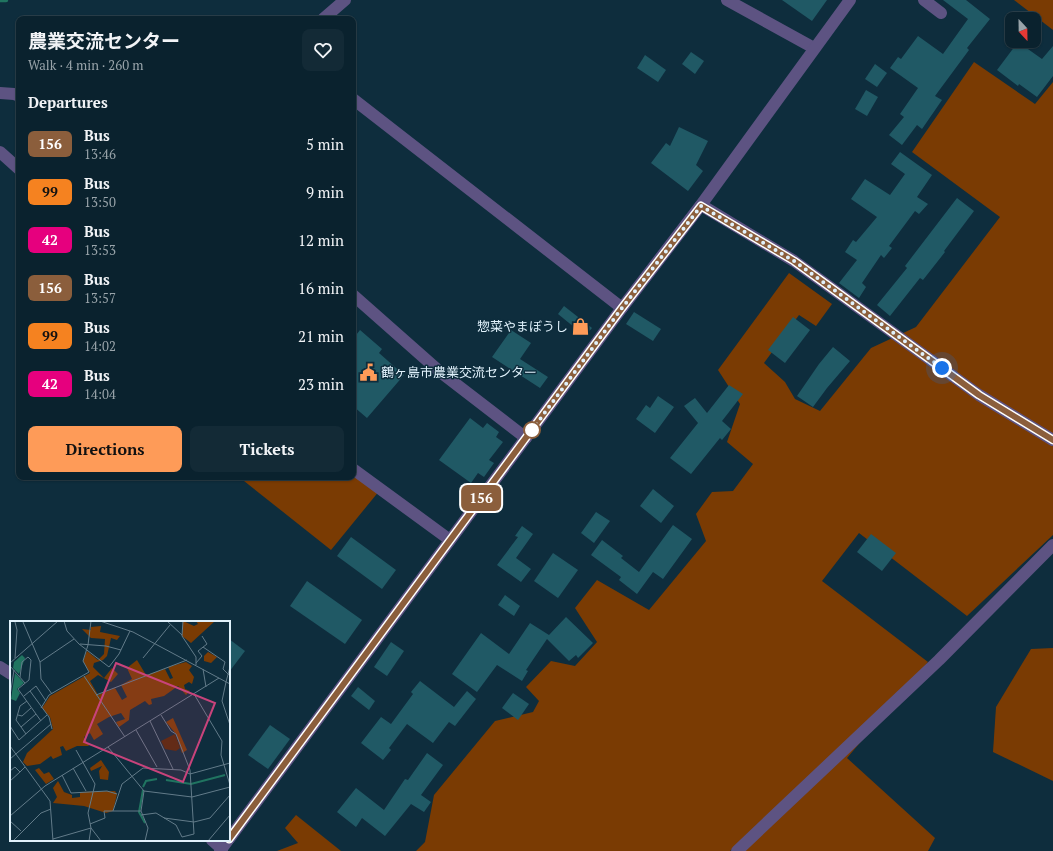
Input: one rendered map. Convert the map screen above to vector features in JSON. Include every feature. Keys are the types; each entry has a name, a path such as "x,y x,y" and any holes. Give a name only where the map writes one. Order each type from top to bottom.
{"street":[{"path":"327,16 346,0"},
{"path":"727,0 814,48"},
{"path":"230,838 622,308 701,206 850,0"},
{"path":"924,0 941,13"},
{"path":"0,93 16,95"},
{"path":"356,101 622,308"},
{"path":"0,152 16,166"},
{"path":"701,206 794,261 979,395 1053,440"},
{"path":"356,298 439,371 526,438"},
{"path":"356,471 450,540"},
{"path":"737,851 939,660 1053,545"},
{"path":"0,668 10,673"},
{"path":"215,841 225,845"}],"shaded area":[{"path":"1014,0 1053,0 1053,30 1041,21 1041,12 1030,12"},
{"path":"974,62 1035,104 1053,82 1053,535 967,616 859,533 822,581 928,662 847,758 935,838 928,851 742,851 735,846 730,851 416,851 425,842 434,795 495,721 533,712 539,701 526,687 551,661 575,666 597,642 575,608 597,580 649,610 706,541 696,514 712,492 733,491 753,464 727,442 740,404 718,370 789,273 832,304 816,326 799,315 764,363 785,382 795,399 820,411 871,348 916,327 1000,217 912,152"},
{"path":"356,471 380,490 331,550 243,480 356,480"},
{"path":"1053,648 1053,781 993,752 996,707 1031,649"},
{"path":"296,815 341,851 277,851 298,843 285,828"}],"building":[{"path":"782,0 827,0 812,21"},
{"path":"943,0 966,0 990,19 967,48 969,50 935,96 942,100 922,129 917,125 902,145 889,135 904,117 900,114 918,88 890,68 898,57 901,59 918,36 943,54 968,19"},
{"path":"1053,46 1053,76 1037,97 1019,84 1018,86 997,70 1014,48 1026,48 1042,59"},
{"path":"691,52 704,61 695,74 682,64"},
{"path":"645,55 666,70 658,82 637,68"},
{"path":"875,64 887,73 877,87 865,79"},
{"path":"866,90 878,97 867,116 855,109"},
{"path":"679,127 708,141 696,165 703,171 688,191 651,163 666,143 670,146"},
{"path":"900,152 932,175 917,197 928,204 919,214 915,211 889,246 892,248 884,258 881,255 862,283 866,287 859,298 839,283 857,260 845,252 853,240 856,242 877,217 851,199 865,179 890,195 905,174 891,164"},
{"path":"957,198 974,211 923,280 920,278 890,316 877,305 907,268 905,266"},
{"path":"564,306 592,328 585,336 558,314"},
{"path":"634,312 661,329 653,341 626,324"},
{"path":"793,317 810,330 785,363 768,350"},
{"path":"360,330 382,349 379,353 404,375 367,418 356,409 356,335"},
{"path":"511,330 531,343 520,359 548,377 540,388 492,357"},
{"path":"833,347 850,361 813,407 797,396 819,364"},
{"path":"729,385 743,394 722,421 731,429 722,440 720,438 691,474 670,458 698,423 684,406 695,398 707,413"},
{"path":"658,396 674,407 655,433 636,419 646,405 650,408"},
{"path":"470,418 483,428 487,423 499,432 496,437 503,442 489,460 494,463 484,477 478,473 471,483 439,460"},
{"path":"653,489 674,506 661,523 640,506"},
{"path":"596,512 610,521 594,543 581,533"},
{"path":"673,525 692,539 663,579 653,572 637,594 619,580 621,577 591,555 602,540 623,556 621,558 639,572"},
{"path":"522,526 533,534 516,558 531,569 521,582 497,565 518,537 515,536"},
{"path":"871,534 896,553 882,571 857,552"},
{"path":"351,537 396,570 382,589 337,556"},
{"path":"553,553 578,570 558,598 534,581"},
{"path":"307,581 362,620 345,644 290,606"},
{"path":"505,595 520,606 514,616 498,605"},
{"path":"566,617 593,643 578,658 576,655 569,661 547,639 526,670 528,671 522,681 497,665 477,692 452,674 481,633 509,654 530,623 549,635"},
{"path":"230,640 245,651 230,671"},
{"path":"391,642 404,651 387,676 374,667"},
{"path":"420,681 454,707 467,691 476,699 455,726 449,722 433,743 407,724 389,748 391,750 383,760 361,743 381,717 391,724 413,694 411,692"},
{"path":"358,687 375,701 369,710 351,696"},
{"path":"513,693 529,704 518,720 502,708"},
{"path":"270,725 290,739 268,769 248,755"},
{"path":"427,753 443,765 421,795 431,802 424,812 411,804 385,836 362,818 356,827 337,812 356,788 384,810 405,779 408,780"}],"waterway":[{"path":"0,0 6,0"}],"bus line":[{"name":"156","path":"230,838 622,308 701,206 794,261 979,395 1053,440"}],"place":[{"name":"惣菜やまぼうし","path":"581,326"},
{"name":"鶴ヶ島市農業交流センター","path":"368,372"}],"route":[{"path":"532,430 622,308 701,206 794,261 942,368"}]}
